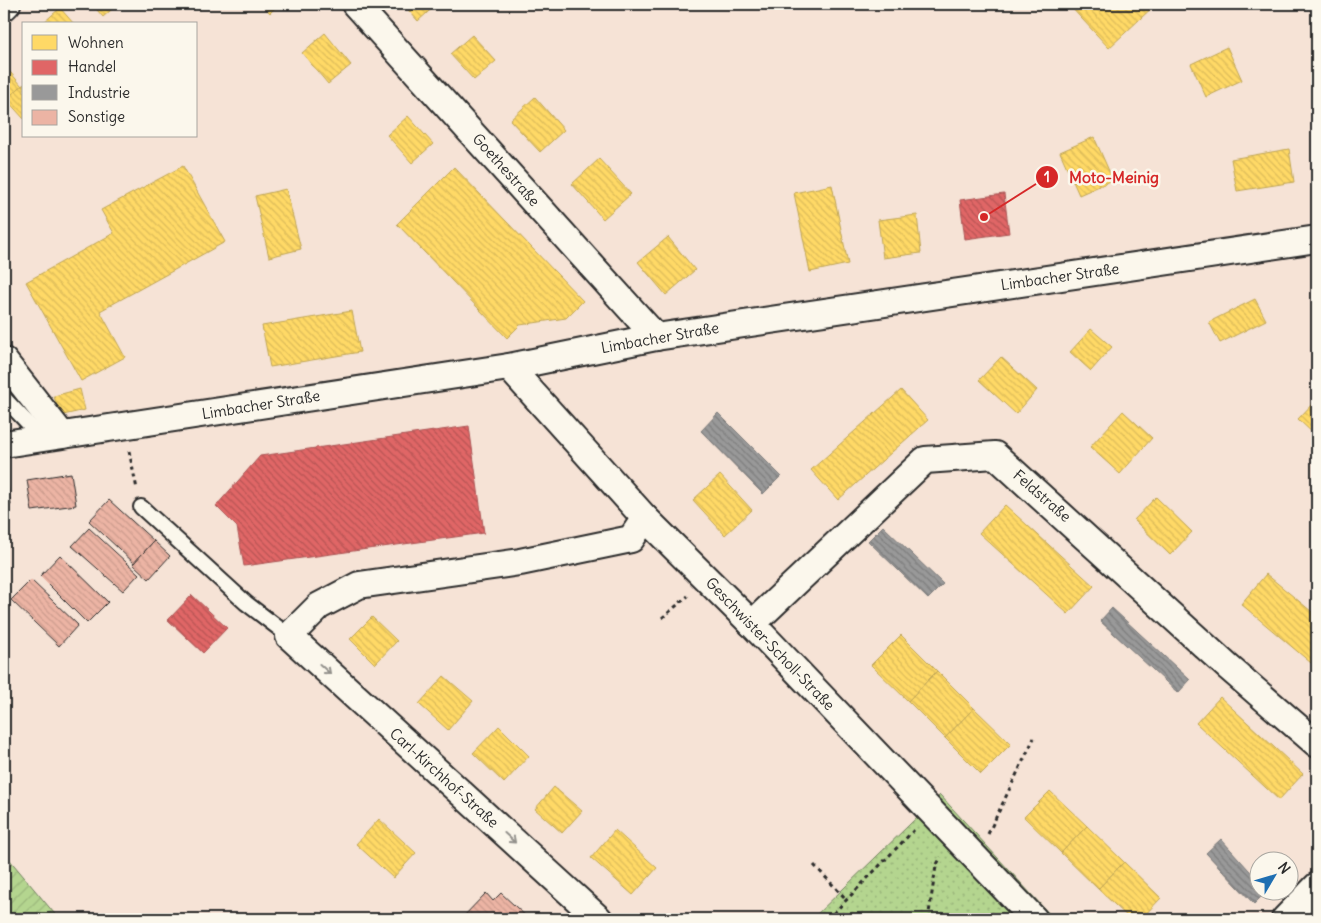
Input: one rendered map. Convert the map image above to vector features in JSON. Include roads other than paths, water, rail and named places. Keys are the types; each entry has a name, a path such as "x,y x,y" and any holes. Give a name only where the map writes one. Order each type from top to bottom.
{"street":[{"path":"4,7 8,4"},
{"name":"Goethestraße","path":"356,4 656,336"},
{"name":"Limbacher Straße","path":"4,444 509,367 656,336 1317,238"},
{"path":"4,361 52,436"},
{"name":"Geschwister-Scholl-Straße","path":"509,367 645,518 752,624 1034,919"},
{"name":"Feldstraße","path":"752,624 925,460 995,456 1228,667 1317,744"},
{"path":"289,636 318,606 359,585 520,562 630,539 645,518"},
{"name":"Carl-Kirchhof-Straße","path":"289,636 599,919"},
{"path":"1285,919 1317,886"}],"lane":[{"path":"4,398 52,436"},
{"name":"Carl-Kirchhof-Straße","path":"141,507 246,603 289,636"}],"place":[{"name":"Moto-Meinig","path":"984,217"}]}
